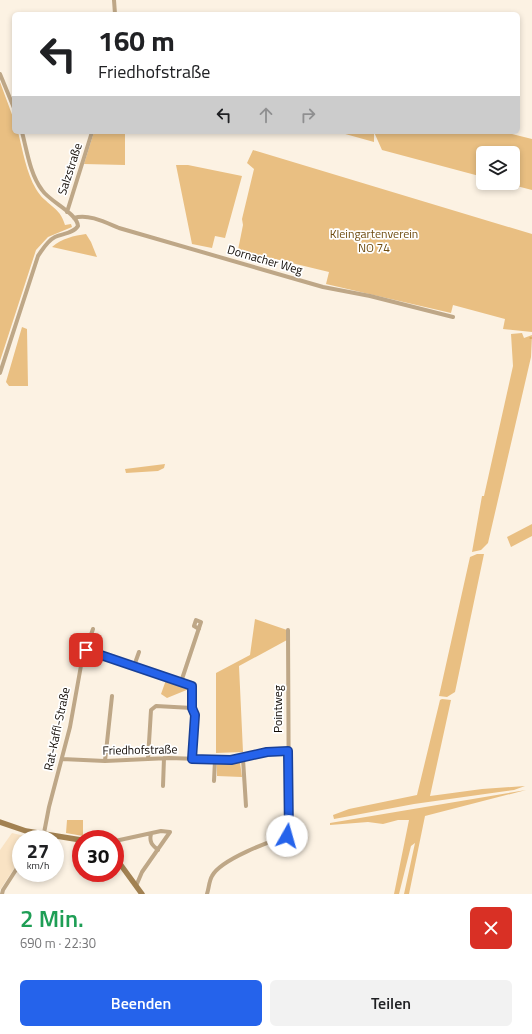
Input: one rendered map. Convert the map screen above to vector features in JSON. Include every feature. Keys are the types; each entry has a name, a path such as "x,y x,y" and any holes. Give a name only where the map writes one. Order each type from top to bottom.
{"street":[{"path":"114,0 116,12"},
{"path":"0,74 12,103"},
{"path":"0,373 38,256 48,242 74,230 78,226 74,218 50,200 37,183 23,134"},
{"name":"Salzstraße","path":"67,212 91,134"},
{"name":"Dornacher Weg","path":"74,218 99,220 134,232 323,288 370,296 453,317"},
{"name":"Rat-Kaffl-Straße","path":"41,830 49,807 62,759 79,676 93,629"},
{"path":"181,682 199,629"},
{"name":"Pointweg","path":"207,894 213,876 237,856 267,842 289,835 288,630"},
{"path":"86,650 192,686 192,708 195,715 192,759"},
{"path":"134,666 139,652"},
{"path":"105,761 112,696"},
{"path":"148,759 152,709 156,706 192,708"},
{"name":"Friedhofstraße","path":"62,759 105,761 164,758 215,760 243,759 267,752 288,751"},
{"path":"163,786 164,758"},
{"path":"243,759 246,806"},
{"path":"214,781 215,760"},
{"path":"0,821 23,830"},
{"path":"124,839 161,831 170,832 142,872 140,880 136,886"},
{"path":"151,834 150,839 152,845 158,850"},
{"path":"124,869 142,894"},
{"path":"3,892 12,877"}],"shaded area":[{"path":"12,833 12,872 0,890 0,850"}],"green space":[{"path":"0,82 12,115 12,134 18,134 25,161 36,189 44,199 56,209 65,225 71,224 72,227 48,237 36,250 0,361"},
{"path":"93,134 125,134 125,165 84,164"},
{"path":"345,134 374,134 374,142"},
{"path":"375,134 512,134 532,139 532,190 520,187 520,146 476,146 476,175 382,150"},
{"name":"Kleingartenverein NO 74","path":"253,150 532,234 532,332 503,329 505,319 453,305 451,313 326,284 329,272 238,250 243,225 242,219 254,169 247,163"},
{"path":"176,165 188,165 242,176 225,238 215,236 212,248 192,244"},
{"path":"86,234 97,257 52,247 64,239"},
{"path":"22,327 27,329 28,386 9,386 6,382"},
{"path":"522,333 524,338 532,335 531,357 488,543 481,550 472,552 482,496 484,496 513,366 511,334"},
{"path":"165,464 164,468 158,471 126,473 125,469"},
{"path":"532,524 532,536 511,547 507,537"},
{"path":"477,554 484,554 455,692 447,697 439,696 470,557"},
{"path":"255,619 287,630 287,640 239,666 243,752 216,753 216,673 250,655"},
{"path":"166,680 188,687 189,689 167,698 161,694"},
{"path":"440,700 451,700 430,796 482,789 525,786 514,790 414,804 334,819 333,815 349,809 417,795"},
{"path":"240,762 242,777 217,776 217,764"},
{"path":"526,790 425,816 409,894 404,894 415,843 411,846 399,894 394,894 409,820 398,820 383,824 368,822 330,825 330,823"},
{"path":"67,820 83,820 83,830 72,830 72,834 66,833"}],"route":[{"path":"86,650 192,686 192,708 195,715 192,759 243,759 267,752 288,751 289,835 287,836"}]}
